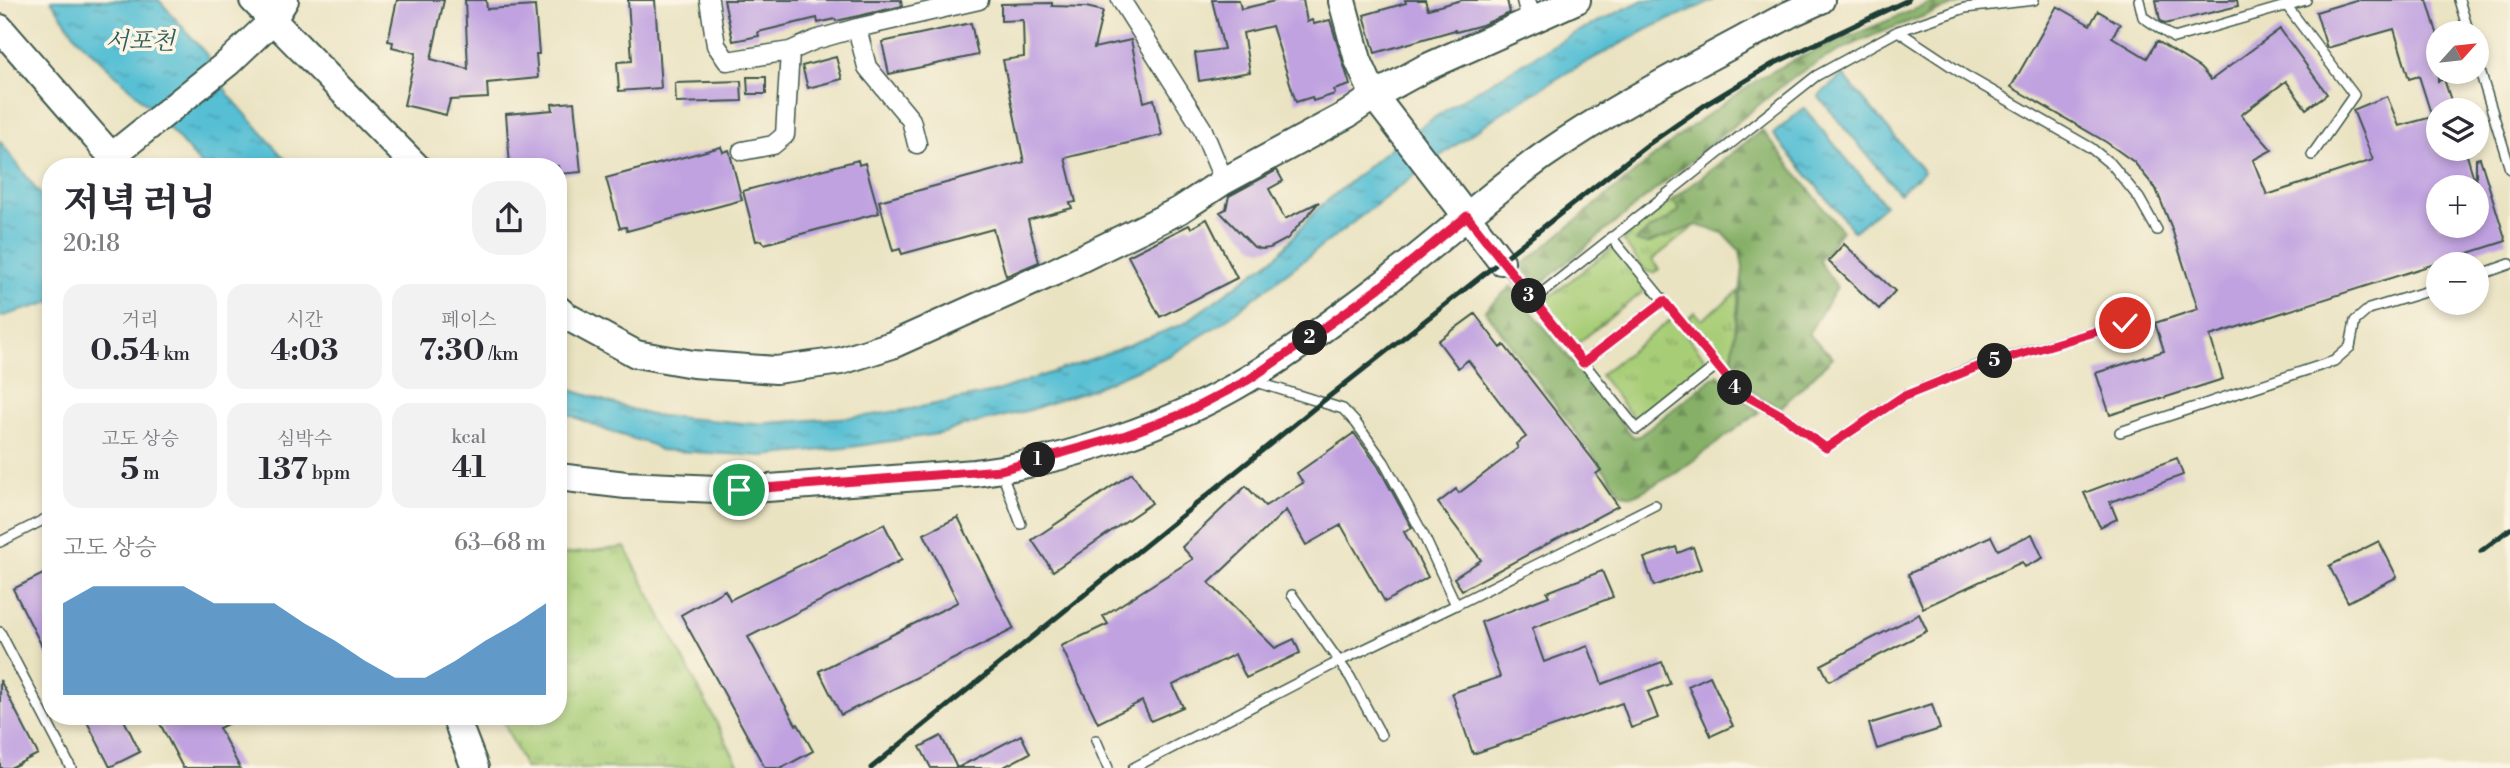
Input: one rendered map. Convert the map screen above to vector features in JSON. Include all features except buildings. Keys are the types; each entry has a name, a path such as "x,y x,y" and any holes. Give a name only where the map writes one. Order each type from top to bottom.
{"street":[{"path":"253,0 279,11 409,158"},
{"path":"709,0 716,45 727,61 790,51 815,40 857,28 979,0"},
{"path":"1121,0 1202,128 1224,181"},
{"path":"567,317 636,354 693,364 776,370 842,361 892,345 1052,273 1180,210 1224,181 1348,114 1374,96 1528,10 1577,0"},
{"path":"567,478 626,485 739,490 1001,470 1126,435 1185,413 1248,380 1379,288 1542,157 1610,113 1790,14 1821,0"},
{"path":"1342,1 1358,60 1374,96 1501,261"},
{"path":"119,158 144,130 229,62 279,11"},
{"path":"0,28 113,158"},
{"path":"857,28 867,67 911,120 917,144"},
{"path":"743,151 773,145 785,135 790,51"},
{"path":"458,725 475,768"}],"lane":[{"path":"1533,300 1816,76 1898,31 1965,8 2034,0"},
{"path":"2139,0 2143,17 2174,37 2306,0"},
{"path":"2459,0 2465,21"},
{"path":"2287,6 2354,94 2312,155"},
{"path":"1898,31 1966,76 2091,148 2113,166 2139,198 2157,230"},
{"path":"2484,84 2510,169"},
{"path":"1611,237 1738,391 1783,416 1826,448 1902,397 1974,368 2125,323"},
{"path":"1501,261 1637,429 1716,366"},
{"path":"2489,271 2510,264"},
{"path":"2120,432 2334,361 2350,347 2355,321 2370,309 2426,292"},
{"path":"1583,363 1664,301"},
{"path":"1248,380 1343,409 1356,423 1384,462 1423,534 1456,606"},
{"path":"1001,470 1021,524"},
{"path":"1133,768 1340,661 1456,606 1655,505"},
{"path":"0,542 42,521"},
{"path":"1292,595 1340,661 1381,734"},
{"path":"0,632 42,712"},
{"path":"49,725 71,768"},
{"path":"1096,740 1108,768"}],"green space":[{"path":"1937,0 1970,0 1855,44 1789,80 1538,286 1521,266 1689,128 1760,78 1798,58"},
{"path":"1762,130 1842,231 1819,261 1837,287 1808,334 1833,357 1779,409 1746,387 1731,367 1743,268 1740,251 1723,233 1696,225 1647,244 1636,241 1680,210 1672,200"},
{"path":"1672,200 1680,210 1647,231 1637,241 1647,244 1696,225 1652,260 1659,269 1654,273 1646,271 1622,240"},
{"path":"1616,245 1649,287 1575,345 1542,303"},
{"path":"1511,286 1633,437 1639,436 1718,374 1734,392 1759,412 1675,474 1633,496 1622,494 1485,310"},
{"path":"1739,291 1731,367 1746,387 1720,362 1690,324 1689,317 1695,312 1702,320"},
{"path":"1673,318 1707,361 1634,419 1600,375"},
{"path":"625,547 740,768 525,768 505,725 567,725 567,554"}],"water":[{"name":"서포천","path":"51,0 159,0 206,54 228,94 284,158 195,158 154,111 77,38"},
{"path":"1643,0 1714,0 1652,27 1568,72 1501,113 1436,159 1220,324 1171,355 1094,388 1030,410 944,433 845,448 762,456 659,450 653,445 608,431 567,414 567,387 650,415 755,424 866,416 994,392 1100,356 1183,324 1278,255 1315,211 1395,144 1459,101 1571,35"},
{"path":"1843,75 1924,172 1899,193 1818,96"},
{"path":"1804,108 1885,205 1854,231 1773,134"},
{"path":"0,141 42,197 42,305 0,317"}],"railway":[{"path":"871,768 1322,402 1646,146 1705,105 1773,64 1908,0"},
{"path":"2481,551 2510,529"}],"route":[{"path":"739,490 1001,470 1126,435 1185,413 1248,380 1306,341 1379,288 1467,216 1583,363 1664,301 1738,391 1783,416 1826,448 1902,397 1974,368 2125,323"}]}
